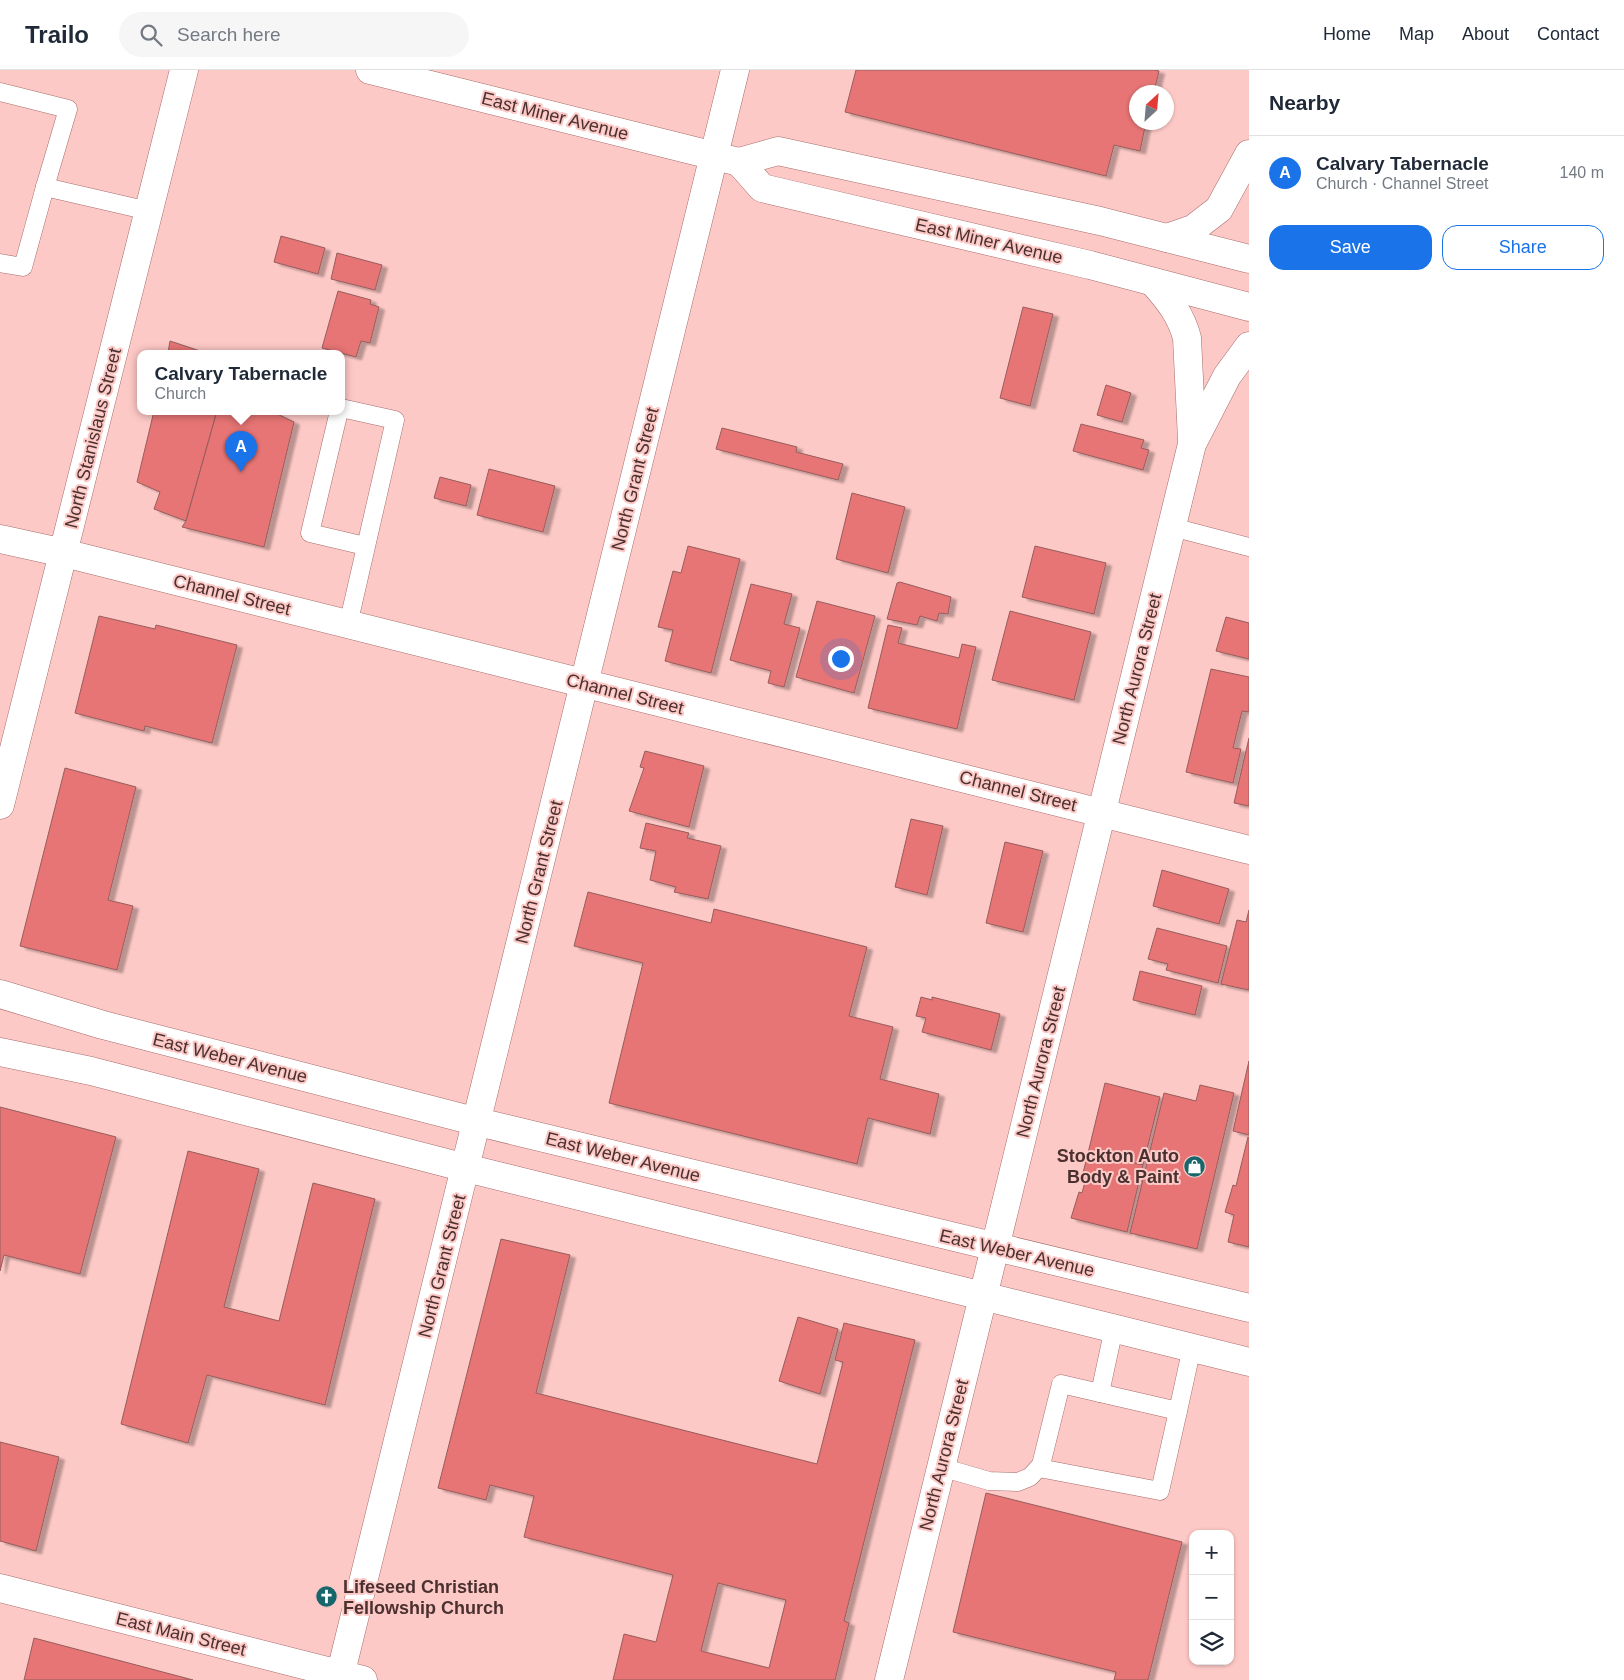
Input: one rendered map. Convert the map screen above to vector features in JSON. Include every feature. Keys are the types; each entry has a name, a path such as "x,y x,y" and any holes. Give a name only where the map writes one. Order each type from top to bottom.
{"street":[{"name":"North Stanislaus Street","path":"0,806 184,70"},
{"name":"East Miner Avenue","path":"370,70 727,159 778,151 1100,221 1249,258"},
{"name":"North Grant Street","path":"348,1678 466,1168 585,684 727,159 735,70"},
{"path":"1167,238 1193,229 1219,209 1249,154"},
{"name":"East Miner Avenue","path":"727,159 762,188 1090,265 1249,307"},
{"name":"North Aurora Street","path":"1153,282 1174,305 1184,324 1188,338 1192,444"},
{"name":"North Aurora Street","path":"889,1680 1192,444 1226,376 1249,346"},
{"name":"Channel Street","path":"0,539 64,553 1249,850"},
{"name":"East Weber Avenue","path":"0,994 103,1025 478,1122 1249,1308"},
{"path":"0,1052 91,1071 466,1168 1249,1362"},
{"name":"East Main Street","path":"0,1588 348,1678"}],"lane":[{"path":"0,92 68,109 23,267 0,263"},
{"path":"45,187 149,212"},
{"path":"345,410 395,420 348,625"},
{"path":"339,415 310,533 365,546"},
{"path":"1172,527 1249,547"},
{"path":"1100,1393 1114,1328"},
{"path":"1039,1468 1160,1491 1192,1348"},
{"path":"941,1467 990,1481 1008,1483 1018,1482 1030,1477 1039,1468 1061,1384 1178,1411"}],"building":[{"path":"856,70 1159,71 1156,85 1129,85 1129,130 1144,130 1140,151 1114,145 1106,176 845,112"},
{"path":"281,236 325,248 318,274 274,262"},
{"path":"337,253 382,265 375,290 331,279"},
{"path":"338,291 371,300 370,304 379,307 370,343 361,341 356,357 345,354 345,350 322,348"},
{"path":"1023,307 1053,314 1030,406 1000,398"},
{"path":"170,341 197,350 168,350"},
{"path":"1106,385 1131,393 1122,422 1097,415"},
{"path":"153,415 216,415 186,521 154,509 160,492 137,482"},
{"path":"216,415 279,415 294,422 264,547 182,527 186,521"},
{"path":"1081,424 1144,440 1141,448 1149,450 1143,470 1073,451"},
{"path":"722,428 797,447 796,452 843,464 838,480 716,449"},
{"path":"489,469 555,486 543,532 477,515"},
{"path":"440,477 471,485 466,506 434,498"},
{"path":"852,493 905,507 888,573 836,559"},
{"path":"688,546 740,559 711,673 665,661 673,630 658,627 673,571 681,573"},
{"path":"1035,546 1106,563 1094,614 1022,597"},
{"path":"900,582 951,597 948,614 939,613 937,621 920,616 917,625 887,619 897,583"},
{"path":"751,584 792,594 784,624 800,628 784,687 768,683 771,671 730,660"},
{"path":"817,601 875,616 854,693 796,677"},
{"path":"1010,611 1091,632 1074,700 992,680"},
{"path":"99,616 155,629 156,625 237,645 212,743 145,726 144,731 75,713"},
{"path":"1226,617 1249,623 1249,659 1216,651"},
{"path":"888,625 902,628 898,643 959,658 962,644 976,647 957,729 868,708"},
{"path":"1211,669 1249,677 1249,712 1242,711 1233,748 1241,749 1233,783 1186,772"},
{"path":"1249,738 1249,806 1234,803"},
{"path":"645,751 704,766 689,827 629,811 644,768 640,767"},
{"path":"65,768 136,787 108,900 133,906 117,970 20,946"},
{"path":"911,819 943,826 927,895 895,887"},
{"path":"646,823 689,833 687,838 721,846 708,899 674,892 676,887 650,880 656,851 640,848"},
{"path":"1005,842 1043,851 1023,932 986,923"},
{"path":"1162,870 1229,889 1219,924 1153,906"},
{"path":"588,892 711,923 714,909 867,947 849,1016 893,1027 880,1079 939,1094 930,1134 868,1118 857,1164 609,1103 643,963 574,946"},
{"path":"1249,910 1249,990 1221,984 1237,920 1246,922"},
{"path":"1157,928 1227,946 1218,983 1166,970 1168,964 1148,959"},
{"path":"1140,971 1202,986 1195,1015 1133,1000"},
{"path":"921,997 932,1000 932,997 1000,1014 991,1050 922,1032 926,1018 916,1016"},
{"path":"1249,1061 1249,1135 1233,1131"},
{"path":"1105,1083 1160,1097 1143,1165 1088,1153"},
{"path":"1200,1085 1234,1093 1197,1249 1130,1233 1164,1093 1196,1101"},
{"path":"0,1107 116,1137 80,1274 4,1255 0,1271"},
{"path":"1248,1137 1249,1247 1228,1242 1234,1215 1225,1212 1233,1185 1236,1186"},
{"path":"188,1151 259,1169 224,1307 279,1321 313,1183 375,1199 325,1405 207,1375 188,1443 121,1424"},
{"path":"1088,1153 1143,1165 1127,1232 1071,1218 1079,1192 1082,1193 1086,1178 1082,1177"},
{"path":"501,1239 570,1255 536,1393 817,1464 843,1362 835,1360 844,1323 915,1340 844,1621 849,1623 835,1680 613,1680 624,1634 656,1642 673,1575 524,1537 534,1496 490,1485 486,1500 438,1488","holes":["718,1583 786,1600 769,1668 701,1651"]},
{"path":"798,1317 838,1329 820,1394 779,1381"},
{"path":"0,1442 59,1457 36,1551 0,1541"},
{"path":"986,1493 1182,1542 1148,1680 1114,1680 1116,1672 953,1632"},
{"path":"34,1638 193,1680 24,1680"}],"place":[{"name":"Calvary Tabernacle","path":"241,472"},
{"name":"Stockton Auto Body & Paint","path":"1195,1166"},
{"name":"Lifeseed Christian Fellowship Church","path":"327,1597"}]}
